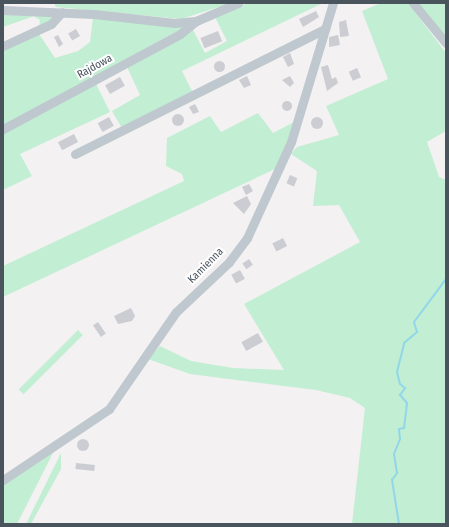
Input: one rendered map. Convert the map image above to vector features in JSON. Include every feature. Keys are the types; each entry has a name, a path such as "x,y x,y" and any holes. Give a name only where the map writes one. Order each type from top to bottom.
{"street":[{"path":"3,10 62,12 174,23 196,21 238,3"},
{"name":"Kamienna","path":"3,480 109,409 176,312 229,262 246,238 291,142 333,3"},
{"path":"412,3 446,43"},
{"path":"3,46 51,24 62,12"},
{"name":"Rajdowa","path":"3,129 180,34 196,21"},
{"path":"75,154 325,29"}],"green space":[{"path":"54,3 231,3 181,19 56,7"},
{"path":"248,3 323,3 182,71 194,95 123,130 112,111 140,95 127,67 192,28 205,53 227,41 215,17"},
{"path":"381,3 408,3 446,53 446,131 427,142 439,177 446,180 446,524 352,524 365,408 350,398 316,390 190,374 148,359 160,346 191,361 233,368 284,370 244,304 360,242 339,205 313,206 317,171 291,154 297,147 339,135 326,106 388,79 362,11"},
{"path":"416,3 446,3 446,38"},
{"path":"3,12 58,16 39,28 40,20 34,16 3,27"},
{"path":"93,17 185,27 3,126 3,51 39,34 55,58 78,51 90,42"},
{"path":"96,84 110,112 20,154 32,176 3,190 3,132"},
{"path":"258,113 273,133 296,121 277,168 3,297 3,266 184,181 182,174 166,166 167,138 210,116 221,132"},
{"path":"78,330 83,335 24,394 19,389"},
{"path":"57,445 17,524 3,524 3,483"},
{"path":"61,453 61,469 31,524 26,524"}],"building":[{"path":"316,11 319,17 303,27 299,19"},
{"path":"346,20 349,36 340,37 339,22"},
{"path":"76,29 80,36 72,40 68,34"},
{"path":"218,31 222,41 205,48 200,38"},
{"path":"58,35 63,44 59,47 54,37"},
{"path":"338,35 340,45 329,47 329,37"},
{"path":"290,53 294,64 288,67 283,57"},
{"path":"217,61 221,61 223,62 223,70 217,71 214,68 214,64"},
{"path":"328,65 332,79 336,77 338,83 327,91 321,67"},
{"path":"357,68 361,77 353,81 349,72"},
{"path":"247,76 251,85 244,88 239,80"},
{"path":"290,76 294,83 290,87 282,80"},
{"path":"120,77 125,86 110,94 105,85"},
{"path":"285,101 289,101 291,102 291,110 285,111 282,108 282,104"},
{"path":"195,104 199,112 193,114 189,107"},
{"path":"176,114 180,114 184,120 180,126 176,126 172,122 172,118"},
{"path":"109,117 114,126 102,132 98,123"},
{"path":"317,117 321,119 323,123 321,127 317,129 313,127 311,123 313,119"},
{"path":"74,134 78,142 62,150 58,142"},
{"path":"290,175 297,178 294,186 286,183"},
{"path":"249,184 253,191 246,195 242,187"},
{"path":"247,196 251,204 244,214 233,203"},
{"path":"283,238 287,246 276,251 272,243"},
{"path":"249,259 253,265 246,269 242,263"},
{"path":"240,270 245,279 236,284 231,275"},
{"path":"131,308 135,316 132,321 118,324 114,316"},
{"path":"98,322 106,334 101,337 93,325"},
{"path":"258,333 263,342 246,351 241,342"},
{"path":"83,439 87,441 89,445 87,449 83,451 79,449 77,445 79,441"},
{"path":"76,463 95,465 94,471 75,469"}],"waterway":[{"path":"399,524 392,480 397,473 394,454 400,439 399,429 404,428 407,403 400,395 405,388 400,384 397,372 404,343 417,332 414,322 446,279"}]}
